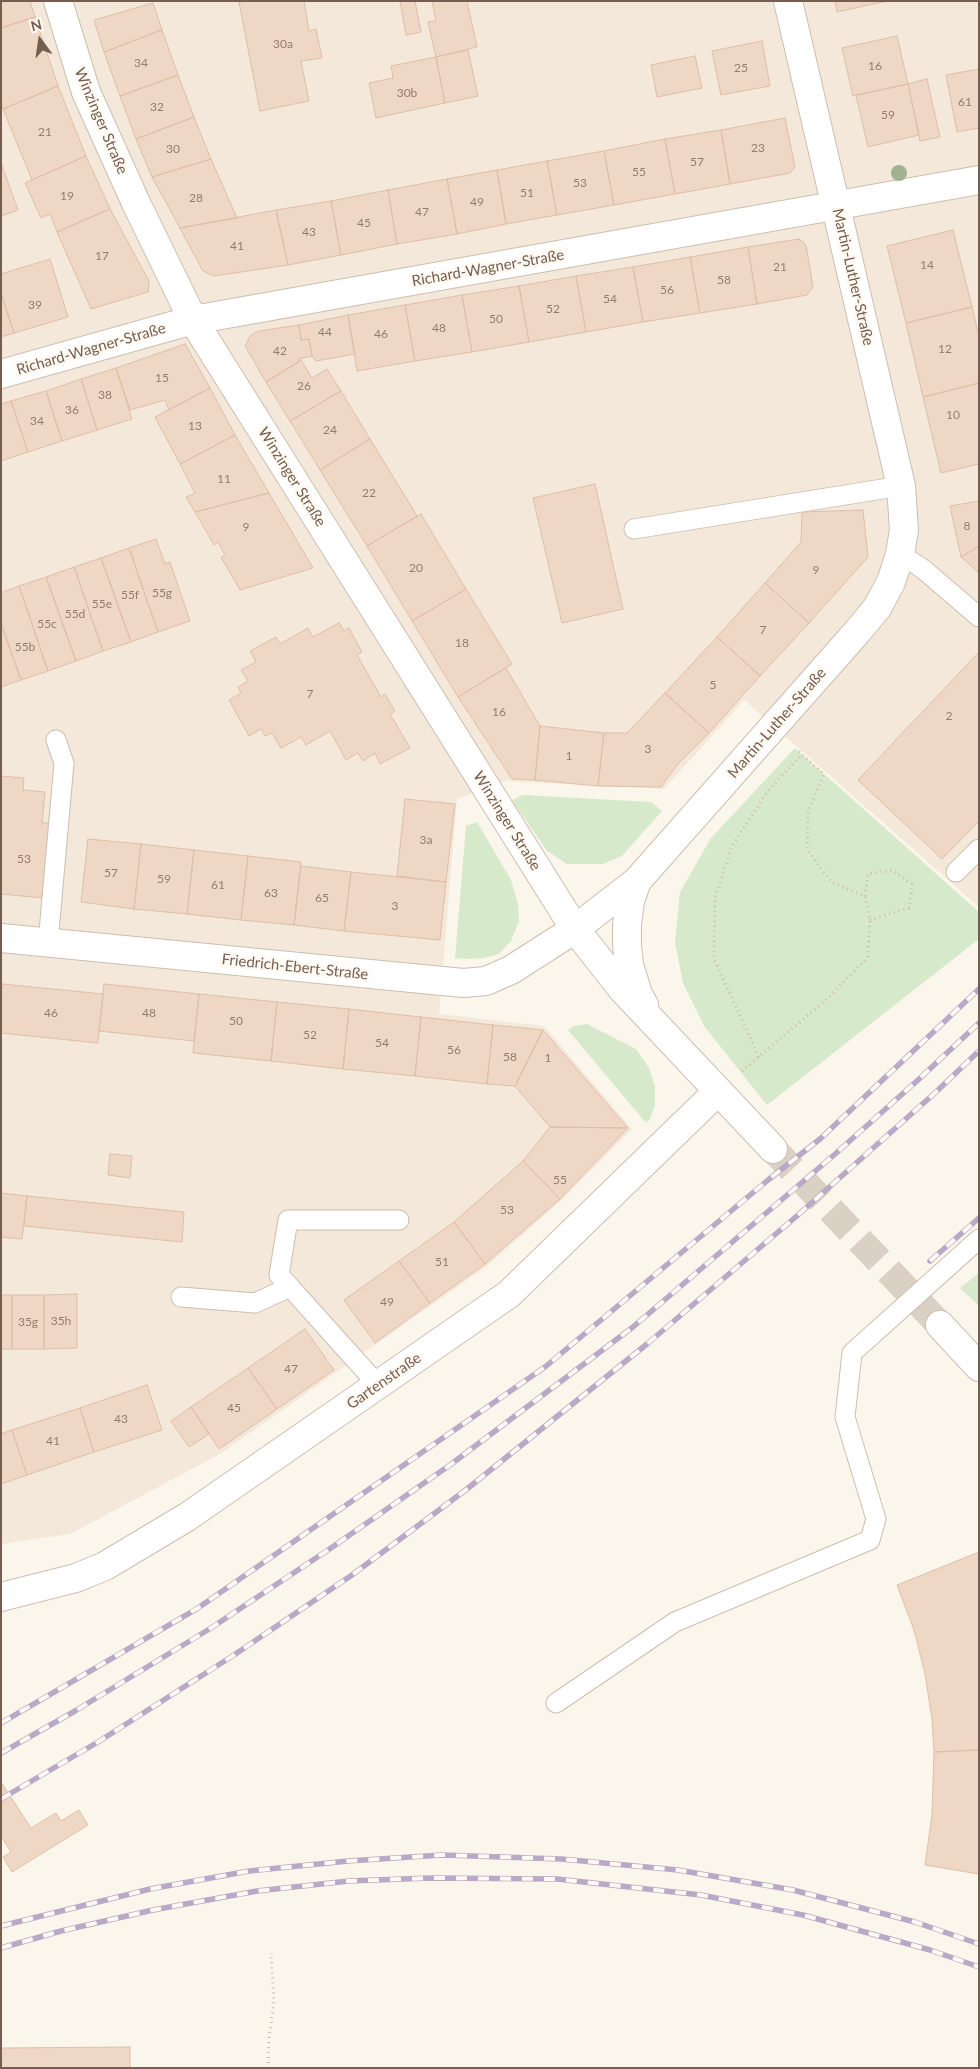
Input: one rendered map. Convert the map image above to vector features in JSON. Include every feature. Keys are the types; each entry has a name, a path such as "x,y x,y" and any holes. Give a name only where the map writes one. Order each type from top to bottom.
{"street":[{"name":"Winzinger Straße","path":"58,1 86,92 136,203 193,320 575,929"},
{"name":"Martin-Luther-Straße","path":"575,929 637,881 877,608 891,582 900,554 904,530 901,486 788,1"},
{"name":"Richard-Wagner-Straße","path":"1,374 193,320 979,180"},
{"name":"Martin-Luther-Straße","path":"637,881 630,901 626,925 629,964 638,994 655,1026"},
{"name":"Friedrich-Ebert-Straße","path":"1,938 463,983 486,981 511,970 575,929"},
{"path":"575,929 623,990 655,1026 773,1149"},
{"name":"Gartenstraße","path":"1,1597 76,1578 105,1566 187,1517 509,1294 718,1092"},
{"path":"940,1325 979,1367"}],"lane":[{"path":"634,529 901,486"},
{"path":"900,554 923,569 979,617"},
{"path":"48,943 64,763 56,740"},
{"path":"956,872 979,849"},
{"path":"378,1385 279,1275 288,1220 399,1220"},
{"path":"556,1703 675,1622 870,1540 876,1519 844,1417 852,1352 979,1239"},
{"path":"181,1297 255,1303 290,1287"}],"path":[{"path":"773,727 824,774 808,812 807,849 831,882 865,896"},
{"path":"759,1057 714,959 715,898 732,846 768,791 802,754"},
{"path":"718,1092 826,1000 868,957 870,920 865,896 868,874 892,870 912,884 908,908 870,920"},
{"path":"268,2068 269,2038 274,2001 271,1953"}],"shaded area":[{"path":"1,1 979,1 979,907 744,700 664,789 505,781 457,799 439,1014 544,1026 632,1129 564,1198 487,1266 220,1454 70,1534 1,1544"}],"green space":[{"path":"795,748 979,912 979,939 767,1105 704,1026 683,983 675,942 680,892 711,838"},
{"path":"523,795 651,802 662,811 622,856 603,864 567,864 547,851 512,800"},
{"path":"477,822 511,880 518,904 519,921 511,941 499,954 483,958 455,958 466,826"},
{"path":"587,1024 636,1049 649,1068 655,1087 655,1105 650,1119 646,1123 568,1030 574,1026"},
{"path":"979,1273 979,1306 960,1288"}],"building":[{"path":"1,1 30,1 35,17 1,28"},
{"path":"304,1 309,31 316,29 322,58 301,61 309,101 260,111 239,2"},
{"path":"400,1 415,1 421,32 406,35"},
{"path":"432,1 467,1 477,47 436,57 428,22 436,21"},
{"path":"835,1 887,1 837,12"},
{"path":"153,3 162,30 104,52 94,20"},
{"path":"35,17 58,86 3,109 1,102 1,28"},
{"path":"162,30 178,75 120,96 104,52"},
{"path":"897,36 908,84 853,96 842,48"},
{"path":"762,41 770,86 721,95 712,51"},
{"path":"468,50 478,96 445,103 436,57"},
{"path":"695,56 702,88 657,97 651,65"},
{"path":"436,57 445,103 376,118 369,83 393,78 391,66"},
{"path":"979,69 979,128 957,132 946,75"},
{"path":"178,75 194,117 136,139 120,96"},
{"path":"927,79 940,137 920,141 908,84"},
{"path":"908,84 919,135 868,147 856,95"},
{"path":"58,86 86,156 32,180 3,109"},
{"path":"194,117 211,159 152,177 136,139"},
{"path":"785,118 795,167 790,173 730,184 721,130"},
{"path":"721,130 730,184 675,194 665,139"},
{"path":"665,139 675,194 614,205 604,151"},
{"path":"604,151 614,205 557,215 547,161"},
{"path":"86,156 110,209 57,232 50,214 41,218 25,183"},
{"path":"211,159 237,218 180,228 152,177"},
{"path":"547,161 557,215 506,224 497,170"},
{"path":"1,163 18,210 1,216"},
{"path":"497,170 506,224 457,234 447,179"},
{"path":"447,179 457,234 397,244 388,190"},
{"path":"388,190 397,244 341,255 331,201"},
{"path":"331,201 341,255 288,265 276,210"},
{"path":"110,209 149,281 148,292 91,309 57,232"},
{"path":"276,210 288,265 214,276 203,271 180,228"},
{"path":"953,230 972,307 906,323 887,246"},
{"path":"799,239 806,245 813,287 807,295 757,304 748,247"},
{"path":"748,247 757,304 700,313 690,257"},
{"path":"690,257 700,313 643,322 633,267"},
{"path":"50,259 68,317 14,333 1,293 1,274"},
{"path":"633,267 643,322 586,332 576,276"},
{"path":"576,276 586,332 529,342 519,286"},
{"path":"519,286 529,342 472,352 462,295"},
{"path":"1,293 14,333 1,337"},
{"path":"462,295 472,352 415,361 405,305"},
{"path":"405,305 415,361 357,371 348,315"},
{"path":"972,307 979,337 979,383 923,397 906,323"},
{"path":"348,315 355,354 316,361 312,356 309,339 301,340 299,325"},
{"path":"299,325 301,340 309,339 312,356 298,359 299,362 266,382 245,346 251,335 259,331"},
{"path":"185,344 210,388 169,410 165,400 130,410 116,368"},
{"path":"301,360 312,378 327,369 341,391 290,421 266,382"},
{"path":"116,368 132,419 97,430 81,379"},
{"path":"81,379 97,430 62,441 46,391"},
{"path":"979,383 979,464 941,473 923,397"},
{"path":"210,388 235,435 180,464 155,417"},
{"path":"46,391 62,441 28,452 11,401"},
{"path":"341,391 370,439 320,470 290,421"},
{"path":"11,401 28,452 1,461 1,404"},
{"path":"235,435 269,493 195,512 186,497 195,493 180,464"},
{"path":"370,439 417,516 367,546 320,470"},
{"path":"595,484 623,609 562,623 533,498"},
{"path":"269,493 313,568 240,590 221,557 225,555 218,542 214,545 195,512"},
{"path":"979,501 979,546 961,557 950,506"},
{"path":"863,510 868,557 809,623 765,583 801,542 802,512"},
{"path":"421,514 466,589 412,621 367,546"},
{"path":"156,539 165,564 170,562 190,621 158,632 129,548"},
{"path":"979,546 979,573 961,557"},
{"path":"129,548 158,632 131,642 101,558"},
{"path":"101,558 131,642 103,651 74,567"},
{"path":"74,567 103,651 76,661 46,577"},
{"path":"46,577 76,661 48,671 19,586"},
{"path":"765,583 809,623 760,676 717,637"},
{"path":"19,586 48,671 21,680 1,623 1,593"},
{"path":"466,589 512,664 458,697 412,621"},
{"path":"1,623 21,680 1,687"},
{"path":"339,623 344,631 349,628 362,652 357,655 381,697 385,694 395,711 390,714 410,748 380,764 375,753 363,761 358,753 346,760 330,731 306,745 301,737 281,748 272,733 265,736 261,729 249,736 229,700 241,693 238,687 248,681 241,670 256,662 250,651 276,637 280,644 308,628 313,637"},
{"path":"717,637 760,676 709,733 665,693"},
{"path":"979,652 979,821 942,859 858,780"},
{"path":"506,668 540,726 535,780 512,779 458,697"},
{"path":"665,693 709,733 678,764 661,787 598,786 604,733 627,733"},
{"path":"540,726 604,733 598,786 535,780"},
{"path":"1,776 24,778 23,790 45,792 42,823 50,823 43,898 1,894"},
{"path":"405,799 455,804 446,882 397,876"},
{"path":"88,839 141,844 134,909 81,902"},
{"path":"141,844 194,850 187,914 134,909"},
{"path":"194,850 248,856 241,920 187,914"},
{"path":"248,856 301,862 294,925 241,920"},
{"path":"301,866 351,872 344,931 294,925"},
{"path":"351,872 446,882 440,940 344,931"},
{"path":"2,984 103,994 98,1043 1,1033"},
{"path":"104,984 199,994 194,1041 99,1031"},
{"path":"199,994 277,1002 271,1061 193,1053"},
{"path":"277,1002 349,1009 343,1069 271,1061"},
{"path":"349,1009 421,1017 415,1076 343,1069"},
{"path":"421,1017 493,1025 487,1084 415,1076"},
{"path":"493,1025 543,1030 515,1086 487,1084"},
{"path":"543,1030 628,1128 550,1127 515,1086"},
{"path":"550,1127 628,1128 560,1199 523,1161"},
{"path":"110,1154 132,1156 130,1178 108,1175"},
{"path":"523,1161 560,1199 485,1264 454,1222"},
{"path":"1,1193 27,1196 22,1239 1,1237"},
{"path":"27,1196 184,1212 182,1242 24,1226"},
{"path":"454,1222 485,1264 430,1303 399,1261"},
{"path":"399,1261 430,1303 375,1343 344,1300"},
{"path":"77,1294 77,1348 44,1349 44,1295"},
{"path":"1,1295 12,1295 12,1349 1,1349"},
{"path":"12,1295 44,1295 44,1349 12,1349"},
{"path":"305,1329 334,1370 277,1409 248,1368"},
{"path":"248,1368 277,1409 219,1449 191,1407"},
{"path":"147,1385 162,1430 94,1452 80,1408"},
{"path":"191,1407 209,1434 189,1447 171,1421"},
{"path":"80,1408 94,1452 27,1475 12,1430"},
{"path":"12,1430 27,1475 1,1484 1,1434"},
{"path":"979,1552 979,1750 934,1752 932,1719 925,1674 914,1630 897,1585"},
{"path":"979,1750 979,1874 925,1865 932,1815 934,1752"},
{"path":"1,1782 31,1828 56,1813 61,1821 79,1810 88,1825 12,1872 3,1857 11,1852 1,1836"},
{"path":"130,2047 130,2068 1,2068 1,2048"}],"tunnel":[{"path":"773,1149 940,1325"}],"railway":[{"path":"1,1723 198,1608 545,1367 768,1180 820,1139 979,989"},
{"path":"1,1753 75,1711 211,1628 331,1548 450,1465 633,1327 834,1155 979,1023"},
{"path":"1,1799 98,1742 234,1655 352,1575 467,1489 647,1344 798,1215 936,1092 979,1051"},
{"path":"930,1261 979,1218"},
{"path":"1,1926 150,1889 249,1871 348,1861 442,1855 561,1859 678,1870 793,1890 915,1922 979,1944"},
{"path":"1,1948 61,1931 153,1910 257,1891 349,1881 430,1878 557,1879 701,1895 803,1915 930,1950 979,1967"}]}
